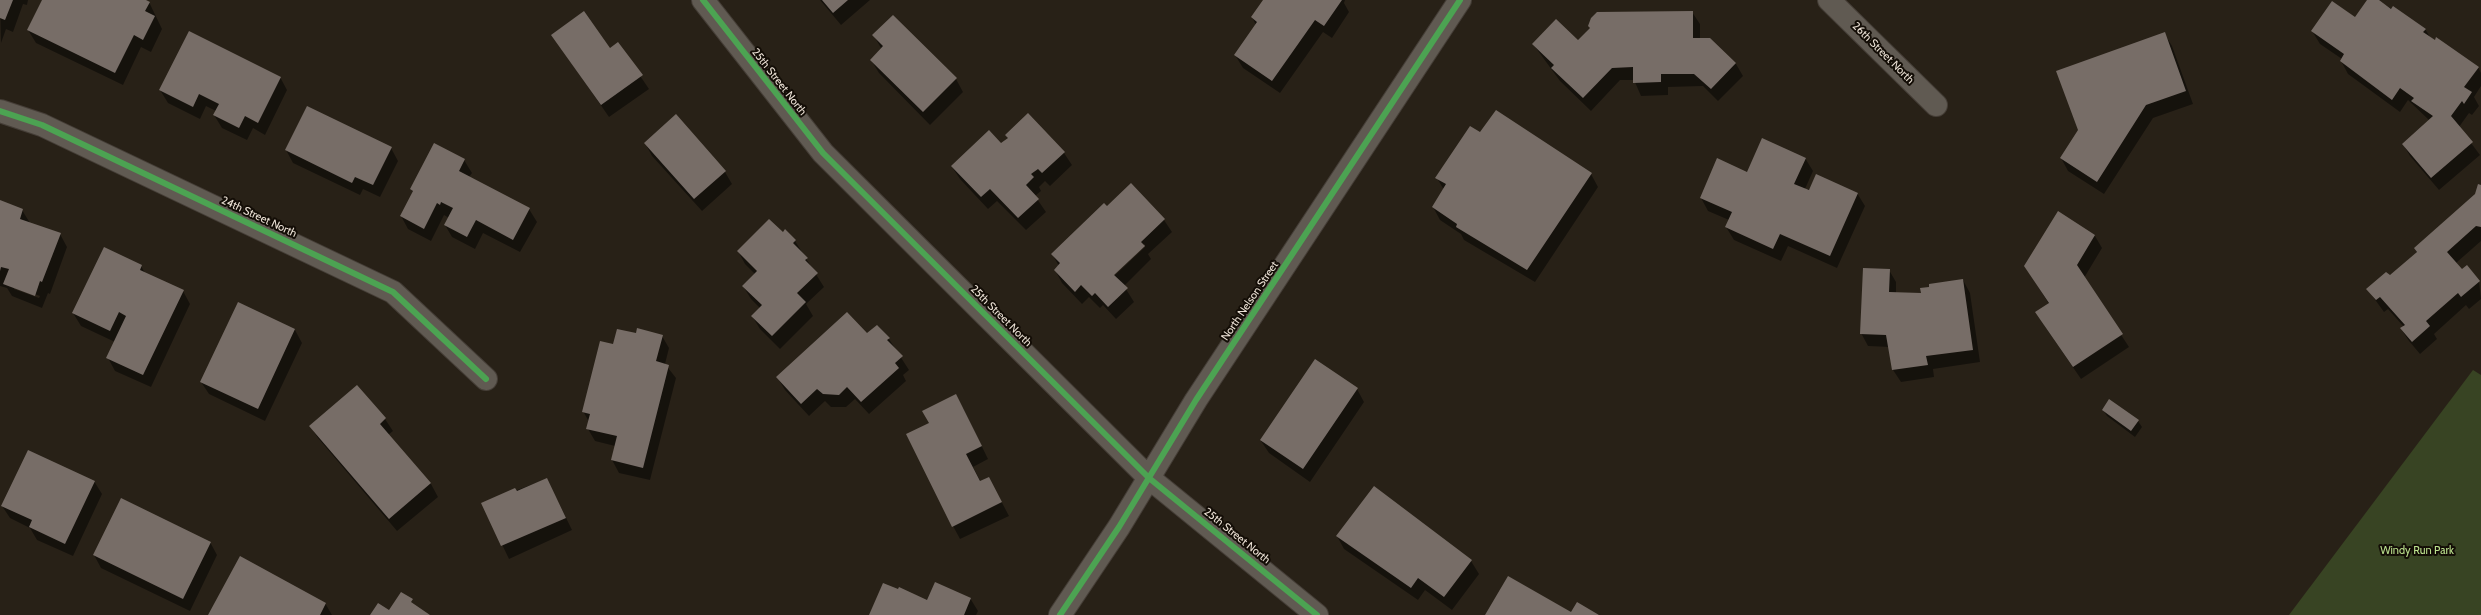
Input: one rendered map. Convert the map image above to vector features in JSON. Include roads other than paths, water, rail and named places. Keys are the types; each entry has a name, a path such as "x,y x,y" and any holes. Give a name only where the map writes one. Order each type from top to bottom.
{"street":[{"name":"25th Street North","path":"703,0 823,153 1149,478 1317,615"},
{"name":"North Nelson Street","path":"1060,615 1149,478 1196,400 1460,0"},
{"name":"26th Street North","path":"1829,0 1936,105"},
{"name":"24th Street North","path":"0,111 42,125 393,292 486,379"}],"park label":[{"name":"Windy Run Park","path":"2417,551"}]}
